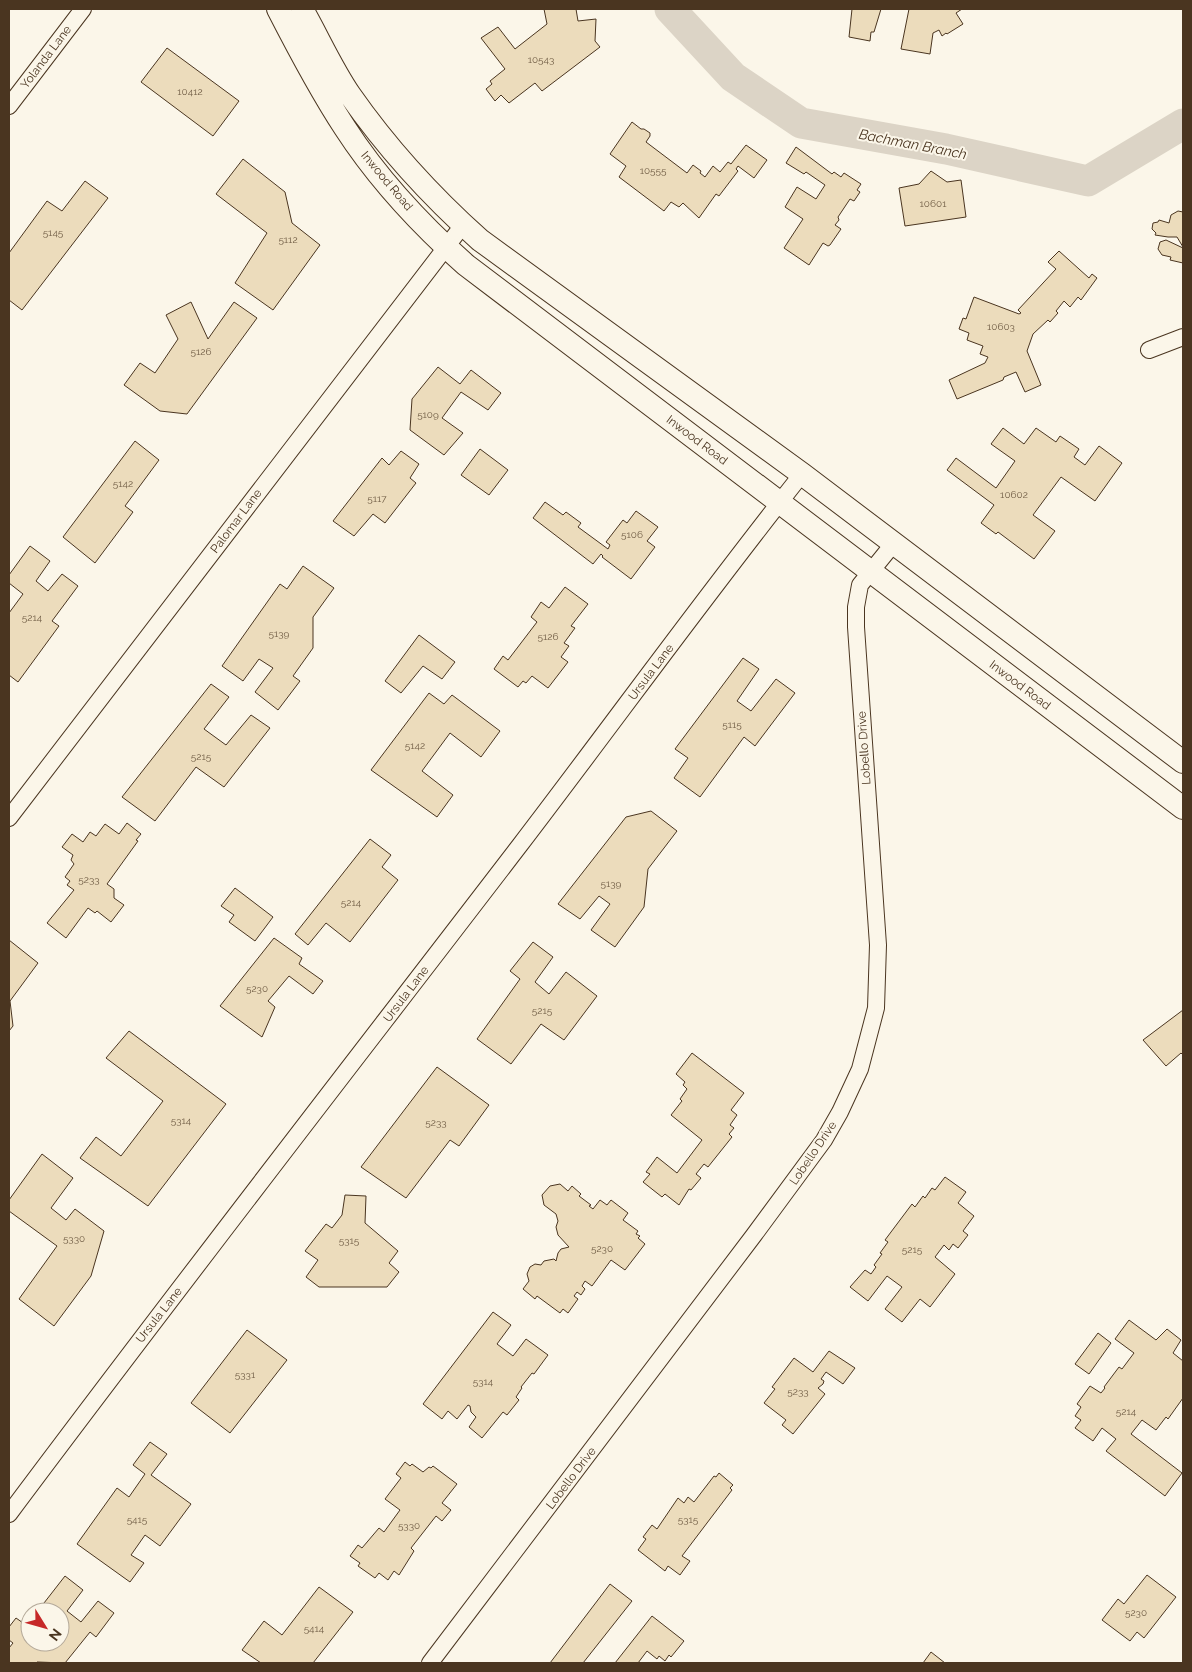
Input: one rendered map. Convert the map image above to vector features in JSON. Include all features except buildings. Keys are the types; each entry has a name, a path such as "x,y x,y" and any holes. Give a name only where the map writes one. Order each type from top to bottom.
{"main road":[{"name":"Inwood Road","path":"278,9 304,59 346,129 389,187 446,247 466,265 1183,808"},
{"name":"Inwood Road","path":"302,9 350,94 390,148 463,225 508,261 802,474 1183,762"},
{"path":"304,59 323,46"}],"street":[{"name":"Yolanda Lane","path":"9,106 83,9"},
{"name":"Palomar Lane","path":"9,818 463,225"},
{"path":"1149,350 1183,338"},
{"name":"Ursula Lane","path":"9,1514 114,1372 400,1002 802,474"},
{"name":"Lobello Drive","path":"430,1663 824,1140 840,1112 860,1069 876,1008 878,945 856,608 860,585 894,543"}],"waterway":[{"name":"Bachman Branch","path":"670,9 733,77 801,123 946,149 1088,181 1183,124"}]}
